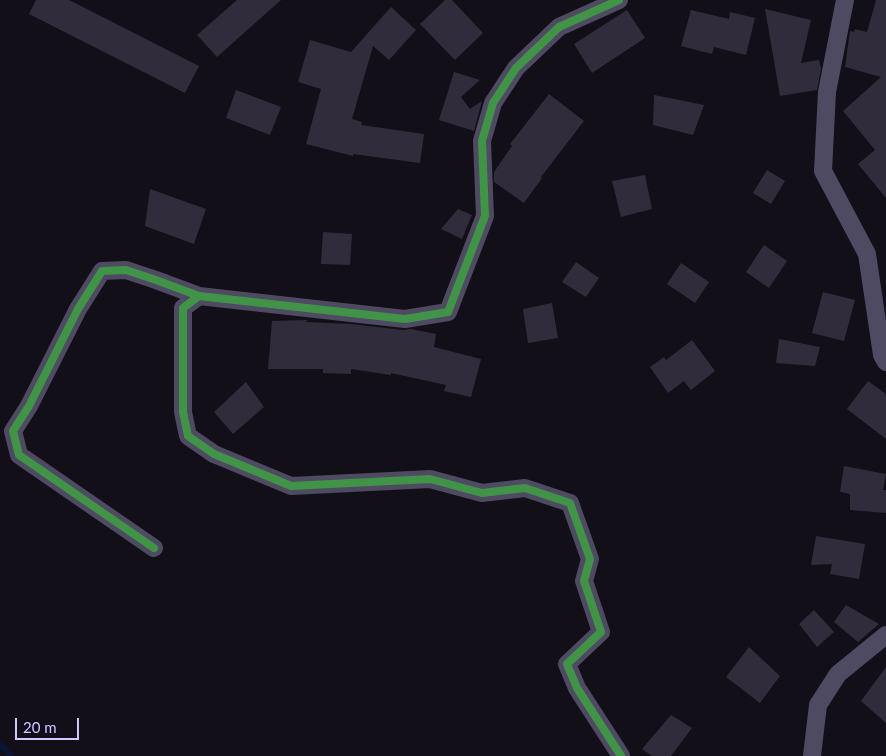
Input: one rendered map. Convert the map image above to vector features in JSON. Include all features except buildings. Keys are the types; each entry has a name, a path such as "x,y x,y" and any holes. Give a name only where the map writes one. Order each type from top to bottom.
{"street":[{"path":"154,548 19,455 13,431 78,309 102,271 126,270 199,296 405,319 448,312 485,216 482,141 493,103 516,68 559,27 619,0"},
{"path":"845,0 827,92 823,171 867,254 882,355 886,362"},
{"path":"199,296 183,308 183,412 188,436 214,454 291,486 430,479 482,493 525,488 570,503 590,558 584,581 600,632 567,664 577,688 621,756"},
{"path":"812,756 818,705 838,674 886,635"}],"waterway":[{"path":"0,744 11,756"}],"cycle path":[{"path":"154,548 19,455 13,431 29,406 78,309 102,271 126,270 199,296 405,319 448,312 485,216 482,141 493,103 516,68 559,27 619,0"},
{"path":"199,296 183,308 183,412 188,436 214,454 291,486 430,479 482,493 525,488 570,503 590,559 584,581 601,632 567,664 577,688 621,756"}]}
